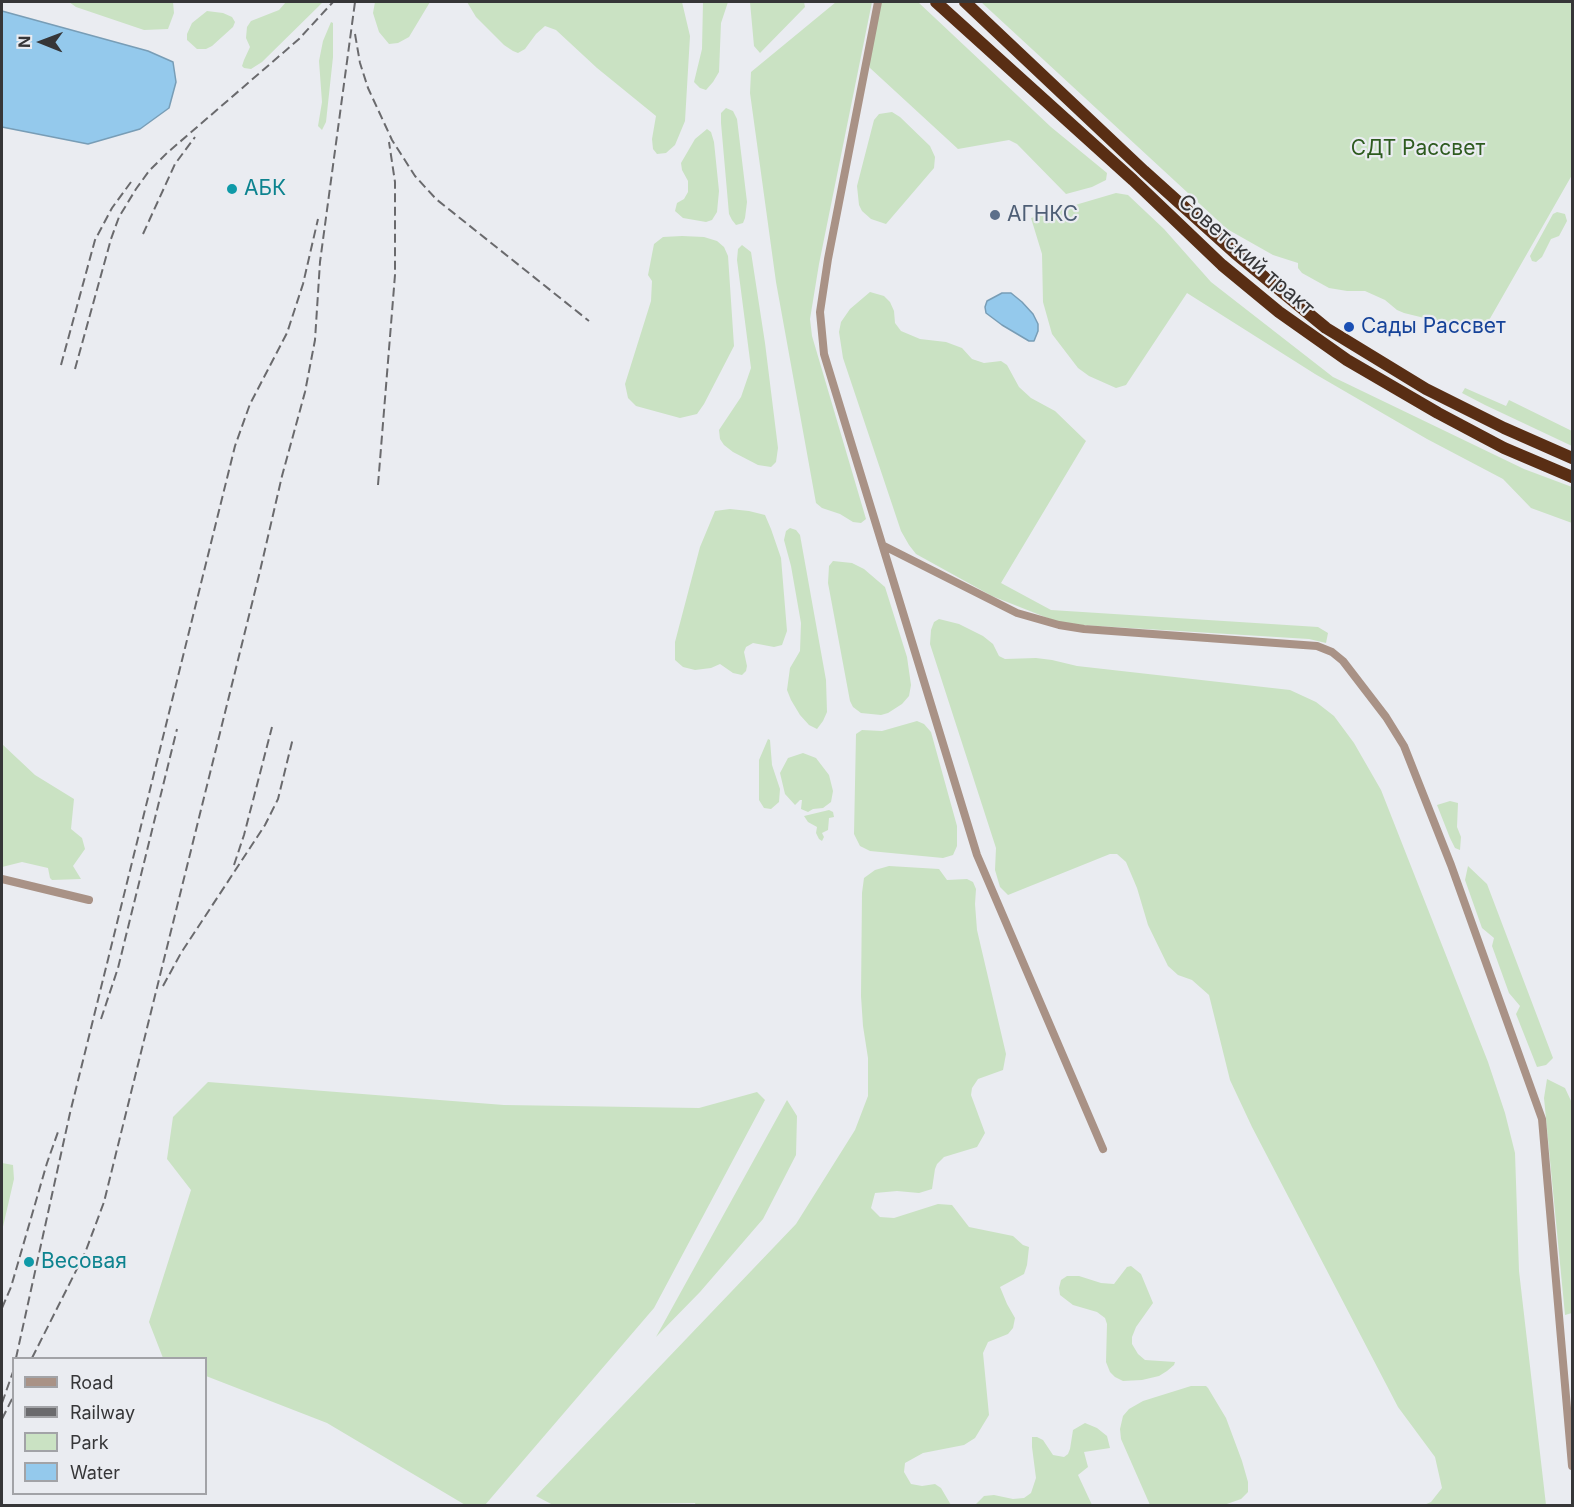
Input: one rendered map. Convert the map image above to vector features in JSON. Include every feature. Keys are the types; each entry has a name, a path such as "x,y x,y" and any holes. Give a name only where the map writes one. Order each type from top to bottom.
{"highway":[{"name":"Советский тракт","path":"936,2 1133,180 1222,265 1279,312 1347,360 1438,413 1504,448 1572,477"},
{"name":"Советский тракт","path":"965,2 1235,253 1326,328 1426,389 1504,428 1572,458"}],"street":[{"path":"878,2 832,237 820,312 824,354 977,855 1103,1149"},
{"path":"884,546 1017,613 1059,625 1084,630 1317,646 1332,652 1343,661 1386,717 1404,746 1451,865 1542,1119 1572,1466"},
{"path":"2,879 89,900"}],"green space":[{"path":"69,2 173,2 174,13 168,29 144,30 76,7"},
{"path":"286,2 323,2 262,62 251,69 244,68 242,66 250,47 246,38 247,27 251,21 279,10"},
{"path":"375,2 430,2 409,37 398,43 389,44 379,32 373,13"},
{"path":"467,2 682,2 690,36 685,121 675,145 666,153 657,154 653,149 652,139 656,116 597,68 556,30 545,26 525,49 518,53 504,45 476,17"},
{"path":"703,2 728,2 721,23 719,72 706,90 694,82 702,49"},
{"path":"750,2 804,2 805,7 760,53 754,46"},
{"path":"836,2 872,2 810,319 812,336 866,519 861,523 853,522 816,503 776,282 750,93 751,72"},
{"path":"881,2 918,2 1051,127 1107,173 1106,180 1092,187 1066,194 1017,144 1009,140 958,149 870,68 869,63"},
{"name":"СДТ Рассвет","path":"981,2 1572,2 1572,175 1484,329 1470,324 1457,326 1404,313 1385,300 1365,291 1329,288 1302,273 1298,268 1298,263 1273,255 1227,229"},
{"path":"207,11 223,13 232,17 235,22 233,27 212,46 197,49 187,40 187,34 192,23"},
{"path":"331,22 333,23 333,57 326,122 322,130 318,126 322,102 319,61 323,41"},
{"path":"726,108 733,111 737,119 747,202 743,223 736,225 729,214 721,123 721,113"},
{"path":"892,112 930,146 935,157 934,168 886,224 871,219 862,211 857,186 874,120 879,114"},
{"path":"707,129 711,132 714,142 719,191 717,212 712,220 706,222 683,218 675,211 677,203 684,199 688,192 688,181 681,163 695,139"},
{"path":"1116,193 1128,195 1164,229 1211,282 1333,377 1524,469 1572,487 1572,523 1531,508 1503,479 1427,439 1315,374 1187,293 1126,385 1116,388 1089,376 1078,368 1052,334 1043,302 1042,254 1031,218"},
{"path":"1557,212 1565,214 1567,221 1559,236 1551,239 1542,257 1536,262 1532,261 1530,256 1553,214"},
{"path":"663,237 704,237 717,241 724,247 728,256 734,346 697,414 680,418 636,406 628,398 625,384 651,301 652,281 648,275 654,244"},
{"path":"742,245 751,252 765,343 778,448 776,462 771,467 758,465 733,452 720,439 719,430 741,397 751,368 737,260 738,249"},
{"path":"870,292 884,296 890,302 894,311 895,323 901,331 920,339 946,342 962,348 972,359 984,363 1001,361 1007,365 1019,387 1031,398 1055,411 1086,441 1001,583 1051,610 1318,627 1328,633 1326,643 1309,639 1081,625 1055,621 992,596 916,554 901,531 843,358 839,332 841,322 850,309"},
{"path":"1465,388 1506,406 1509,400 1572,431 1572,446 1462,393"},
{"path":"730,509 765,515 781,558 787,631 782,645 774,647 753,643 746,647 744,652 747,666 742,675 733,673 720,664 695,670 683,667 675,660 675,642 700,547 715,511"},
{"path":"790,528 796,530 800,535 826,680 827,712 817,729 809,725 800,715 787,690 790,668 800,651 801,623 784,540 786,531"},
{"path":"833,561 852,563 864,569 885,587 907,657 911,685 909,696 902,704 888,713 881,715 861,713 853,707 850,701 828,583 829,566"},
{"path":"939,619 959,624 983,636 993,644 999,656 1005,659 1036,658 1077,666 1290,690 1316,702 1334,716 1354,743 1381,790 1488,1062 1505,1113 1515,1153 1519,1271 1546,1505 1424,1505 1431,1502 1442,1488 1435,1457 1398,1407 1252,1127 1230,1080 1209,995 1192,980 1178,975 1168,966 1148,925 1137,888 1126,862 1117,854 1110,854 1008,895 1000,887 995,870 996,848 930,644 931,630 934,622"},
{"path":"917,721 924,724 931,732 957,826 957,846 953,855 943,858 870,851 860,846 854,834 856,734 862,730 882,731"},
{"path":"768,739 770,740 772,765 780,789 779,802 771,809 764,808 759,800 759,760"},
{"path":"2,744 35,775 74,799 71,829 82,838 85,849 73,866 81,879 52,880 48,868 22,862 2,867"},
{"path":"803,753 816,758 829,775 833,791 831,802 823,808 808,812 801,809 802,800 795,805 785,794 780,773 788,758"},
{"path":"1450,801 1458,803 1457,827 1461,837 1460,850 1455,848 1437,805"},
{"path":"829,810 833,812 834,817 829,818 828,830 822,833 824,837 822,841 816,833 817,827 808,822 804,816"},
{"path":"889,866 939,869 947,880 967,879 973,882 976,889 977,930 1006,1054 1003,1070 978,1079 972,1088 971,1095 985,1133 977,1147 944,1157 935,1169 932,1189 919,1193 897,1191 875,1193 871,1208 880,1217 894,1218 938,1204 952,1205 969,1227 1013,1236 1029,1247 1024,1274 1000,1287 1015,1318 1013,1328 1008,1334 988,1342 983,1353 989,1415 975,1438 964,1445 923,1453 905,1463 904,1472 911,1484 922,1486 935,1484 941,1488 951,1505 696,1506 695,1503 553,1505 536,1496 796,1224 855,1130 868,1096 868,1058 861,996 862,893 864,878 875,870"},
{"path":"1468,866 1487,884 1553,1058 1546,1065 1537,1067 1516,1014 1520,1006 1509,993 1492,946 1494,938 1482,928 1465,880"},
{"path":"1547,1079 1565,1088 1572,1103 1572,1313 1565,1315 1544,1098"},
{"path":"208,1082 504,1105 699,1108 757,1092 765,1100 654,1308 485,1505 467,1506 327,1423 207,1376 207,1357 163,1357 149,1322 191,1190 167,1159 173,1117"},
{"path":"787,1100 797,1116 796,1155 763,1219 700,1292 656,1337"},
{"path":"2,1163 13,1165 14,1179 2,1231"},
{"path":"1131,1266 1141,1274 1153,1303 1136,1327 1132,1344 1145,1360 1175,1362 1159,1376 1123,1381 1110,1372 1106,1362 1107,1324 1105,1318 1097,1312 1073,1305 1060,1295 1059,1288 1061,1280 1067,1276 1079,1276 1101,1283 1114,1284 1127,1267"},
{"path":"1191,1386 1206,1386 1226,1418 1242,1461 1248,1482 1248,1492 1241,1499 1224,1505 1150,1505 1121,1439 1120,1429 1123,1416 1129,1409 1143,1401"},
{"path":"1085,1423 1097,1428 1107,1436 1110,1448 1084,1452 1088,1467 1078,1475 1092,1505 975,1505 984,1496 994,1495 1013,1499 1024,1498 1031,1493 1036,1478 1032,1437 1043,1440 1053,1455 1064,1457 1070,1449 1073,1430"}],"water":[{"path":"2,11 148,51 173,62 176,82 169,108 140,129 88,144 2,127"},
{"path":"1002,293 1011,293 1033,314 1038,324 1034,341 1029,341 986,313 987,301"}],"railway":[{"path":"75,369 111,239 119,217 136,189 149,171 167,153 299,39 333,2"},
{"path":"33,1357 85,1253 104,1202 282,476 305,392 315,340 320,262 355,2"},
{"path":"355,34 360,63 368,88 392,140 415,176 436,199 589,321"},
{"path":"143,234 175,164 195,137"},
{"path":"378,485 395,275 395,182 389,142"},
{"path":"61,365 95,240 112,208 131,182"},
{"path":"16,1357 70,1113 235,446 250,404 287,333 303,284 318,219"},
{"path":"234,865 272,727"},
{"path":"101,1019 118,968 177,729"},
{"path":"163,986 181,953 265,825 278,799 293,738"},
{"path":"2,1308 11,1287 59,1129"},
{"path":"2,1403 12,1375"},
{"path":"2,1419 12,1399"}],"place":[{"name":"АБК","path":"232,189"},
{"name":"АГНКС","path":"995,215"},
{"name":"Сады Рассвет","path":"1349,327"},
{"name":"Весовая","path":"29,1262"}]}
